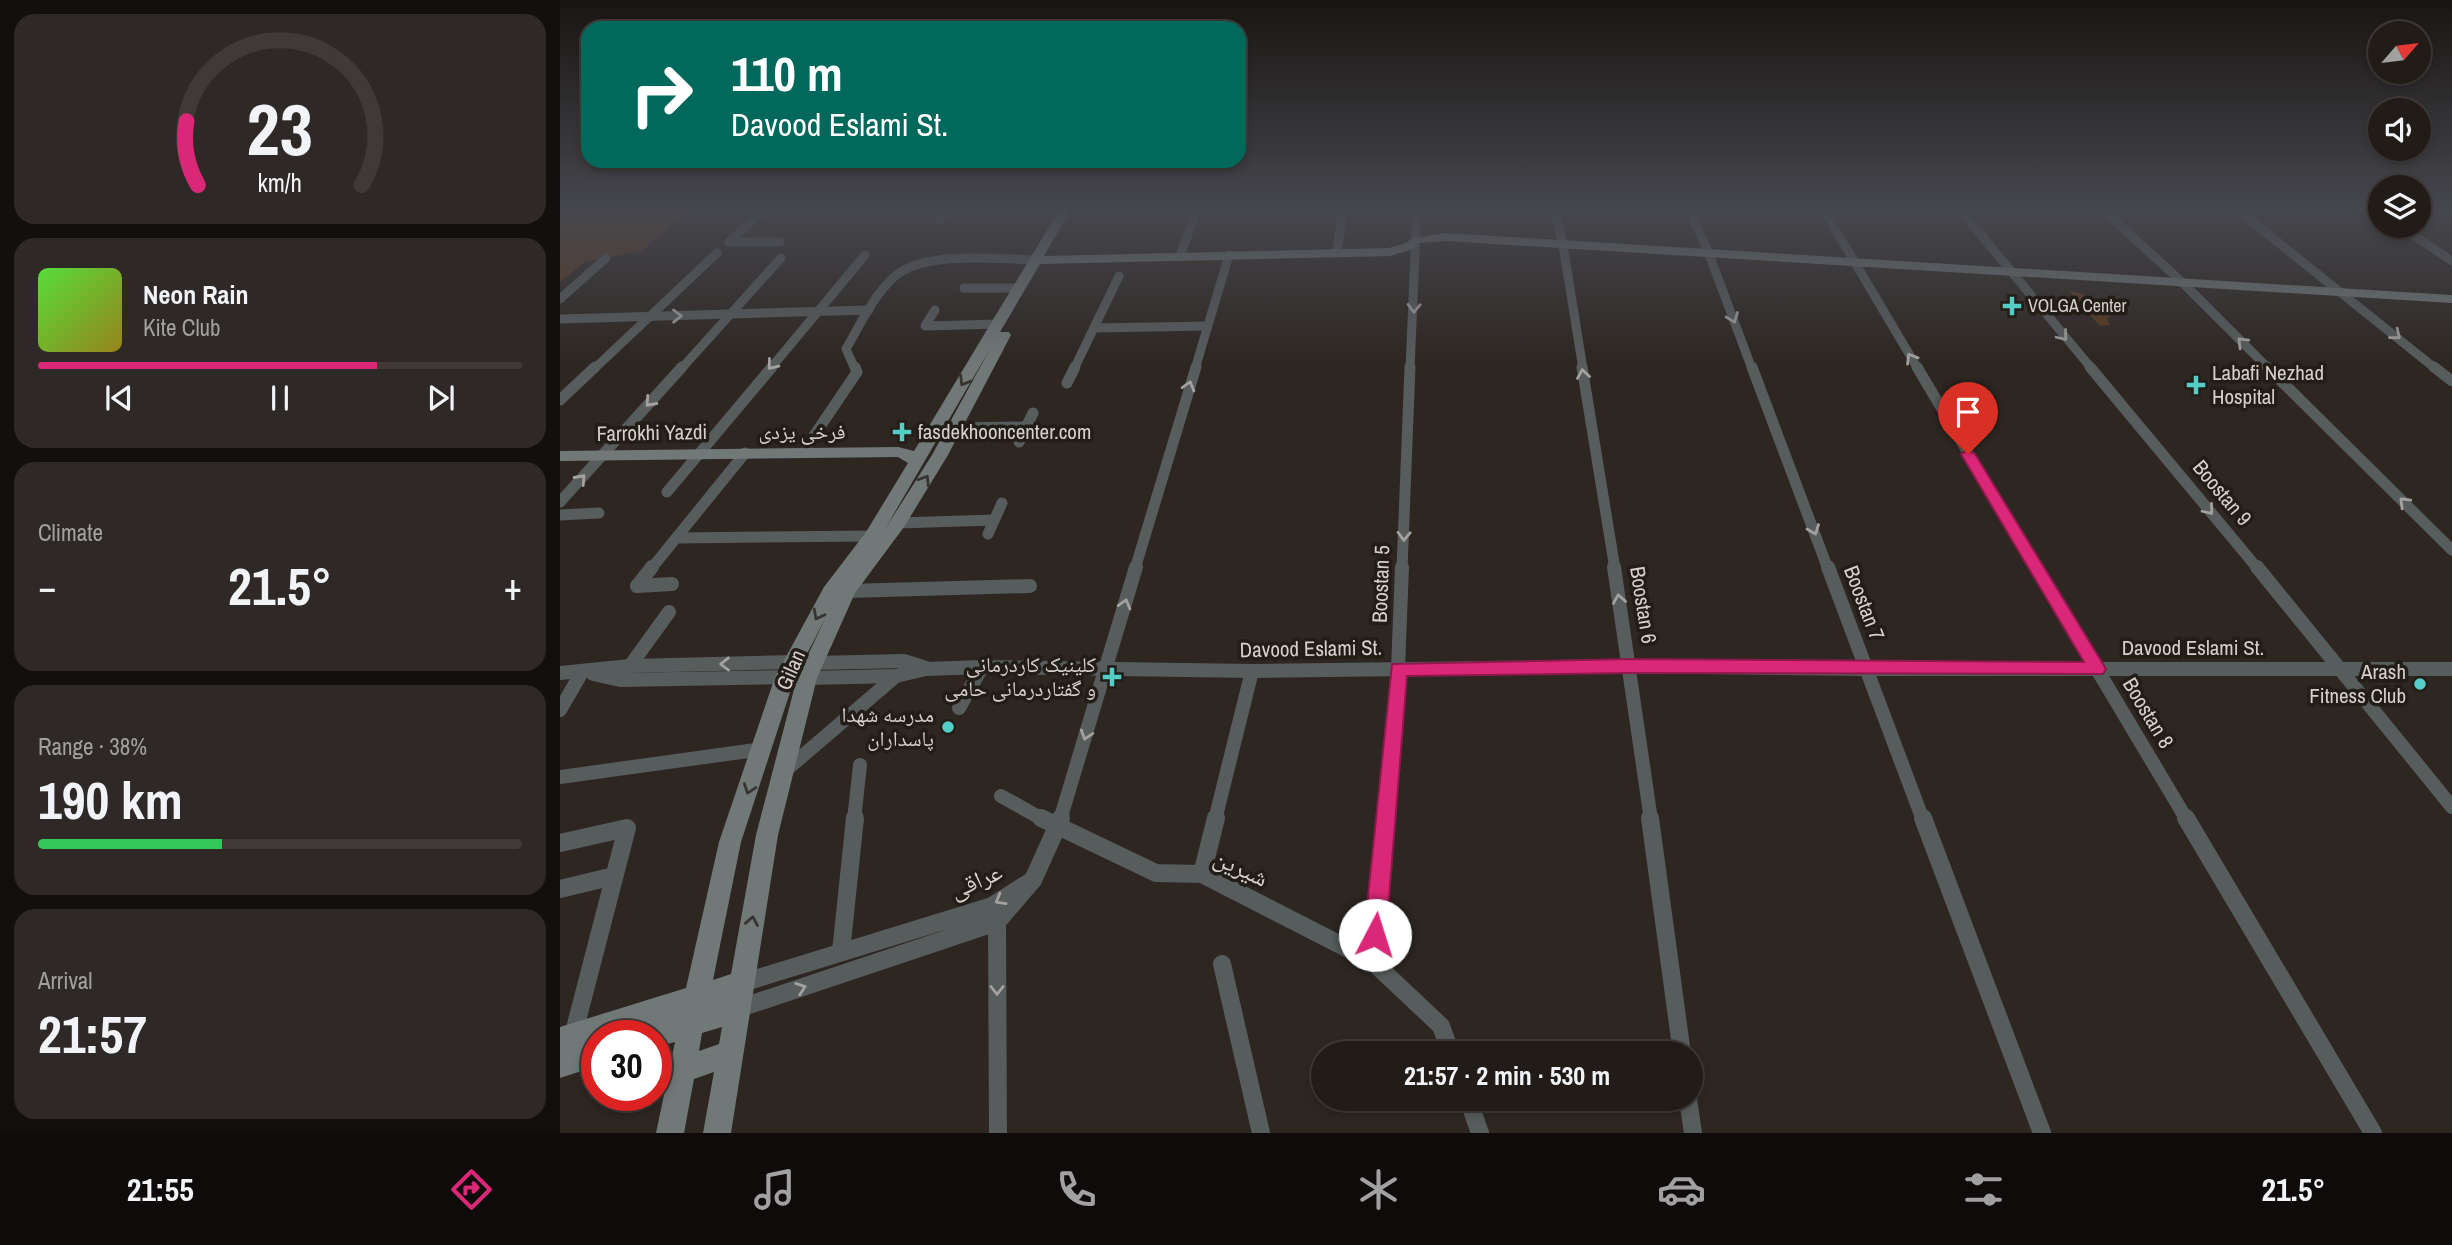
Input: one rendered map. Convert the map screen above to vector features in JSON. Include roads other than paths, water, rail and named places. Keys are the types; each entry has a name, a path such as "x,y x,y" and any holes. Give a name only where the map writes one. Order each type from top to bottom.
{"main road":[{"path":"1041,260 1047,260"},
{"name":"Gilan","path":"670,1133 730,842 763,749 800,670 830,593 872,536 1020,288 1041,260"},
{"name":"Gilan","path":"717,1133 767,835 783,773 800,670 846,591 898,523 953,433 1041,260"},
{"path":"1804,260 2452,299"},
{"name":"فرخی یزدی","path":"745,453 807,446 902,442 953,433"},
{"name":"فرخی یزدی","path":"745,453 898,452 918,458 940,455"},
{"name":"Farrokhi Yazdi","path":"560,456 745,453"},
{"path":"566,1038 741,983"},
{"path":"672,1030 737,1010"},
{"path":"682,1070 729,1054"},
{"path":"560,1065 581,1058"}],"street":[{"path":"560,299 604,260"},
{"path":"560,400 710,260"},
{"path":"560,502 779,260"},
{"path":"667,492 861,260"},
{"path":"807,446 857,372 846,349 869,310 897,275 913,265 933,262 1041,260"},
{"path":"1033,880 1058,828 1227,260"},
{"name":"Boostan 5","path":"1372,961 1398,669 1416,260"},
{"name":"Boostan 6","path":"1565,260 1629,666 1680,1041"},
{"name":"Boostan 7","path":"1711,260 2042,1133"},
{"name":"Boostan 8","path":"1852,260 2373,1133"},
{"name":"Boostan 9","path":"2001,260 2341,669 2452,807"},
{"path":"2158,260 2452,550"},
{"path":"2301,260 2452,381"},
{"path":"1067,383 1119,276"},
{"path":"964,288 1020,288"},
{"path":"560,319 869,310"},
{"path":"935,310 925,326 998,324"},
{"path":"1094,328 1207,326"},
{"path":"1019,442 1033,413"},
{"path":"953,433 1027,427"},
{"path":"672,584 637,586 745,453"},
{"path":"988,534 1002,503"},
{"path":"560,515 598,513"},
{"path":"898,523 994,520"},
{"path":"676,538 872,536"},
{"path":"846,591 1030,586"},
{"path":"630,666 669,612"},
{"name":"Davood Eslami St.","path":"582,672 620,680 904,661 926,668"},
{"name":"Davood Eslami St.","path":"560,673 630,666 800,670 896,676 926,668 982,667 1252,671 1629,666 1866,669 2452,668"},
{"path":"959,708 982,667"},
{"path":"1202,874 1252,671"},
{"path":"560,710 582,672"},
{"path":"783,773 896,676"},
{"path":"561,778 763,749"},
{"path":"841,952 860,765"},
{"name":"شیرین","path":"1001,796 1058,828 1156,873 1202,874 1372,961 1441,1026 1446,1041"},
{"path":"560,844 627,828 566,1038"},
{"path":"560,889 614,876"},
{"name":"عراقی","path":"741,983 992,905 1033,880"},
{"name":"عراقی","path":"737,1010 997,922 1033,880"},
{"path":"997,922 998,1133"},
{"path":"1222,964 1261,1133"},
{"path":"1472,1111 1480,1133"},
{"path":"1690,1111 1693,1133"}],"place":[{"name":"VOLGA Center","path":"2012,306"},
{"name":"Labafi Nezhad Hospital","path":"2196,385"},
{"name":"fasdekhooncenter.com","path":"902,432"},
{"name":"کلینیک کاردرمانی و گفتاردرمانی حامی","path":"1112,677"},
{"name":"Arash Fitness Club","path":"2420,684"},
{"name":"مدرسه شهدا پاسداران","path":"948,727"}]}
